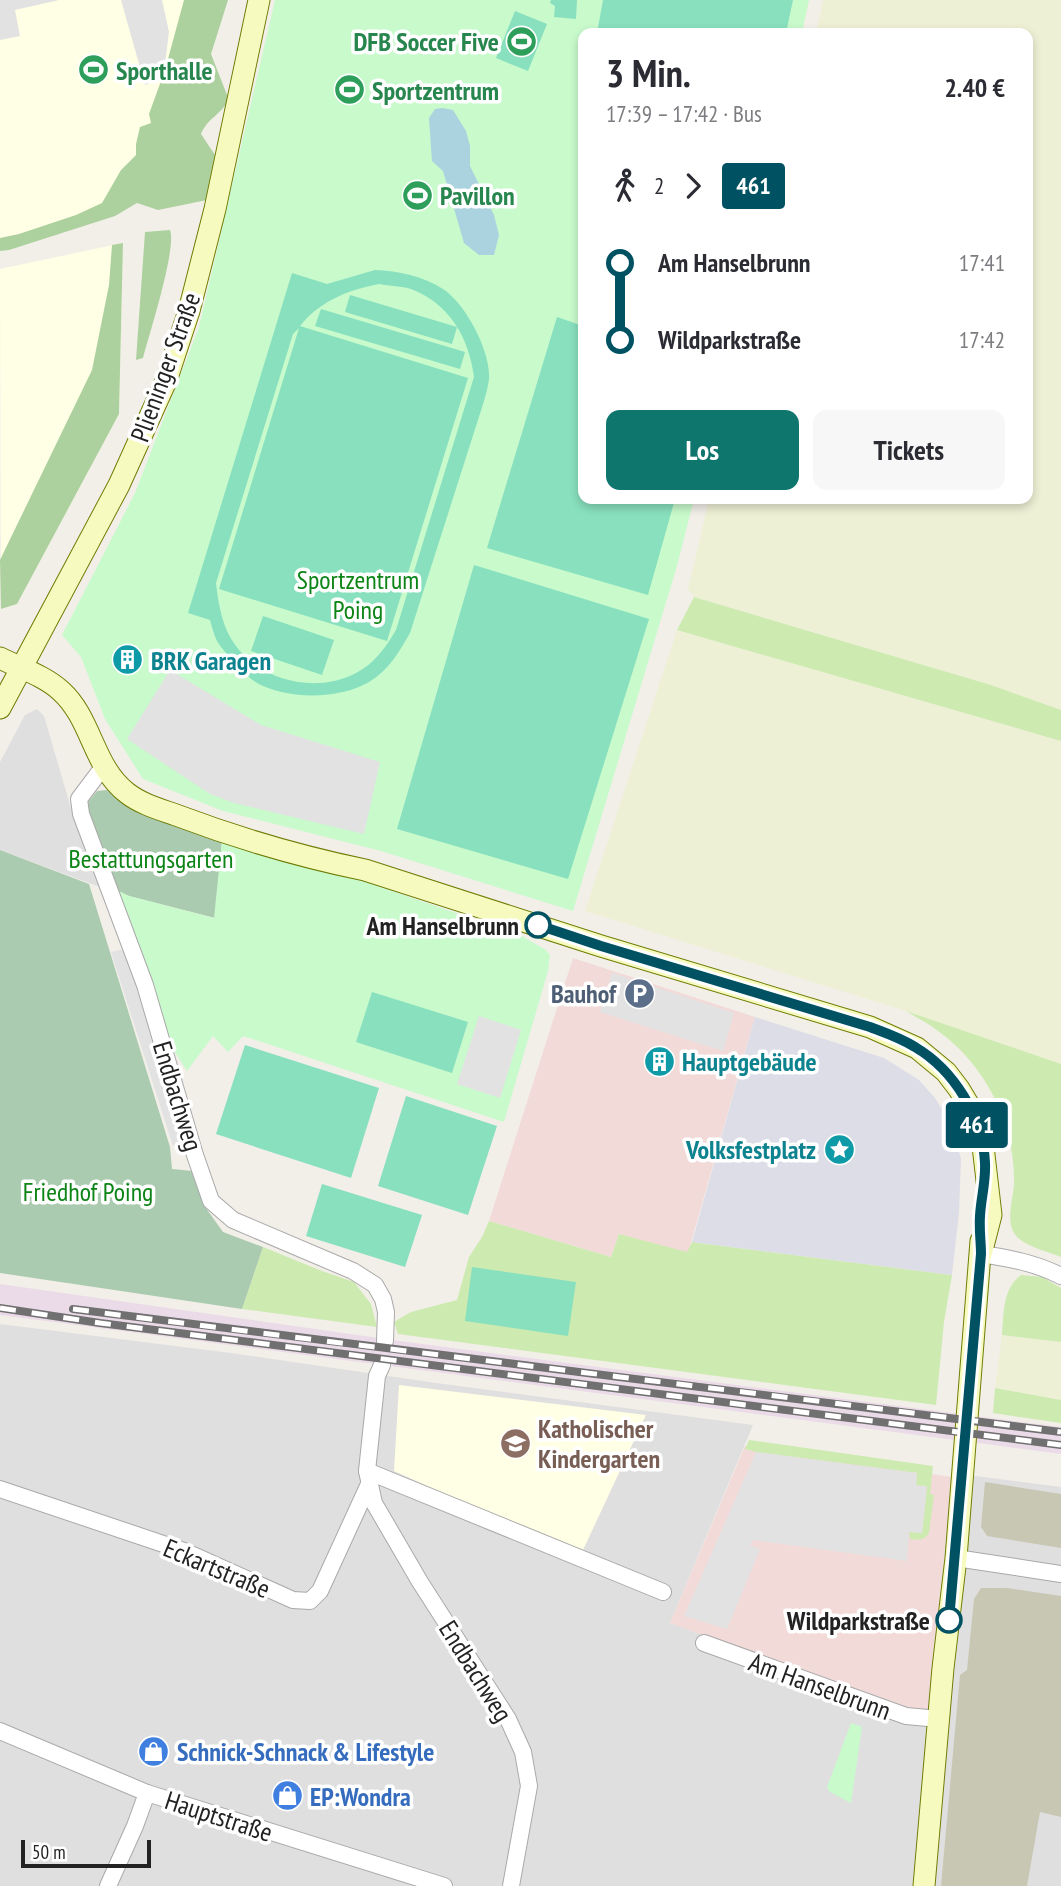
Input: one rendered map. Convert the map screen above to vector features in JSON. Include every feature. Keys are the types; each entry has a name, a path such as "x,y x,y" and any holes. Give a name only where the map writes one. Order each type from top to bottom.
{"street":[{"name":"Plieninger Straße","path":"0,708 119,485 166,382 189,311 215,209 259,0"},
{"path":"0,658 52,683 71,702 103,767 127,793 143,803 206,826 335,864 365,870 601,946 870,1027 917,1048 946,1072 959,1089 971,1109 984,1146 991,1215 981,1254 956,1558 924,1886"},
{"name":"Endbachweg","path":"103,767 79,799 81,814 145,985 211,1201 233,1220 353,1271 375,1285 383,1299 386,1312 385,1341"},
{"path":"981,1254 1024,1261 1061,1276"},
{"name":"Endbachweg","path":"382,1365 377,1376 368,1477 374,1503 420,1582 508,1719 523,1752 529,1786 511,1886"},
{"path":"368,1477 663,1592"},
{"name":"Eckartstraße","path":"0,1489 184,1551 293,1600 310,1601 320,1591 368,1477"},
{"path":"956,1558 1061,1574"},
{"name":"Am Hanselbrunn","path":"704,1643 906,1716 939,1719"},
{"name":"Hauptstraße","path":"0,1731 147,1793 376,1867 444,1886"},
{"path":"108,1886 147,1793"}],"shaded area":[{"path":"0,0 219,0 122,199 0,245"},
{"path":"0,0 59,0 15,10 20,36 0,40"},
{"path":"121,0 162,0 169,32 165,64 159,78 145,85"},
{"path":"823,0 1061,0 1061,710 991,685 694,597 688,589 708,504 1033,504 1033,28 817,28"},
{"path":"123,243 119,414 17,604 1,609 0,269"},
{"path":"677,630 1061,741 1061,1064 906,1011 585,911"},
{"path":"170,670 261,725 380,762 364,834 234,803 210,794 127,739"},
{"path":"37,709 44,716 70,805 100,887 0,850 0,762 25,715"},
{"path":"124,949 187,1142 173,1146 111,952"},
{"path":"573,958 755,1017 688,1253 619,1234 611,1257 489,1221"},
{"name":"Bauhof","path":"612,973 734,1013 723,1051 600,1012"},
{"path":"479,1016 521,1030 500,1098 457,1084"},
{"name":"Volksfestplatz","path":"755,1017 884,1058 919,1080 935,1098 952,1125 961,1159 959,1213 952,1275 692,1242"},
{"path":"0,1284 407,1342 1061,1427 1061,1454 0,1315"},
{"path":"0,1324 753,1425 670,1623 928,1713 952,1477 976,1476 1061,1487 1061,1886 0,1886"},
{"path":"1002,1335 1061,1342 1061,1400 995,1388"},
{"name":"Katholischer Kindergarten","path":"399,1385 646,1415 583,1550 573,1551 394,1471"},
{"path":"745,1446 952,1477 928,1714 899,1707 670,1623"},
{"path":"756,1452 917,1473 916,1485 927,1486 922,1533 909,1532 907,1561 753,1540 750,1545 760,1549 727,1629 684,1616"},
{"path":"985,1482 1061,1494 1061,1548 987,1536 981,1527"},
{"path":"981,1588 1007,1588 1061,1596 1061,1817 1040,1812 1027,1886 941,1886 960,1675 967,1670 974,1599"}],"green space":[{"path":"184,0 228,0 211,54 229,100 201,134 215,155 207,200 158,210 137,203 115,216 0,251 0,238 76,215 102,203 121,170 136,155 140,127 151,123 149,114 165,70"},
{"name":"Sportzentrum Poing","path":"275,0 809,0 803,28 578,28 578,504 693,504 677,566 573,911 381,851 223,811 143,779 105,719 81,657 62,635 135,493 199,327"},
{"path":"551,0 577,0 576,19 554,17 555,6 550,3"},
{"path":"603,0 793,0 787,28 598,28"},
{"name":"DFB Soccer Five","path":"515,11 547,24 528,71 496,58"},
{"path":"170,230 170,254 161,292 143,358 136,360 145,232"},
{"path":"123,243 119,414 17,604 1,609 0,560 92,370 109,285 112,245"},
{"path":"375,270 410,275 443,289 460,306 475,330 486,356 489,379 410,633 388,666 369,682 342,692 311,695 280,692 254,681 220,645 210,620 188,613 292,273 327,284","holes":["379,284 411,289 425,295 447,313 468,349 474,377 396,630 379,654 356,673 339,680 303,683 268,672 252,663 239,650 224,623 216,583 293,334 299,328 219,589 387,641 468,378 300,326 316,310 335,298"]},
{"path":"350,295 457,327 452,344 345,312"},
{"path":"321,309 465,352 460,369 315,326"},
{"path":"557,317 578,324 578,504 674,504 648,595 487,548"},
{"path":"474,565 649,619 568,879 397,829"},
{"path":"694,597 991,685 1061,710 1061,741 677,630"},
{"path":"263,616 334,640 322,675 251,651"},
{"name":"Bestattungsgarten","path":"107,790 122,802 222,840 215,918 129,896 114,889 88,817 88,802 97,791"},
{"path":"222,840 348,876 520,935 546,950 550,955 548,971 504,1122 243,1036 228,1052 213,1036 187,1071 171,1046 114,889 129,896 214,918"},
{"name":"Friedhof Poing","path":"0,850 89,884 170,1147 172,1169 193,1171 203,1204 223,1232 263,1247 242,1309 0,1273"},
{"path":"372,992 468,1022 452,1073 356,1042"},
{"path":"906,1011 1061,1064 1061,1257 1035,1248 1014,1233 1010,1216 1014,1185 1010,1141 995,1099 984,1079 955,1045"},
{"path":"245,1045 379,1088 351,1178 216,1134"},
{"path":"406,1096 497,1126 468,1215 378,1186"},
{"path":"322,1184 422,1215 405,1267 306,1236"},
{"path":"489,1221 611,1257 619,1234 687,1252 692,1242 952,1275 944,1322 936,1405 398,1334 394,1322 411,1312 457,1300 469,1257"},
{"path":"263,1247 354,1282 371,1304 377,1327 242,1309"},
{"path":"472,1267 576,1282 568,1336 465,1321"},
{"path":"1021,1275 1042,1277 1061,1288 1061,1342 1002,1335 1007,1295 1010,1287"},
{"path":"995,1388 1061,1400 1061,1423 993,1413"},
{"path":"749,1440 933,1466 930,1494 934,1495 929,1533 923,1539 910,1539 909,1531 922,1533 927,1487 916,1485 917,1473 756,1452 745,1449"},
{"path":"851,1723 862,1727 851,1803 830,1792 827,1787"}],"water":[{"path":"435,109 453,110 466,131 470,146 470,166 494,215 499,235 494,255 479,255 464,243 443,171 432,161 429,118"}],"railway":[{"path":"0,1308 1061,1445"},
{"path":"73,1309 1061,1432"}],"bus line":[{"name":"461","path":"538,925 897,1037 917,1048 946,1072 971,1109 984,1146 986,1177 979,1223 981,1254 949,1620"}],"place":[{"name":"DFB Soccer Five","path":"522,41"},
{"name":"Sporthalle","path":"93,70"},
{"name":"Sportzentrum","path":"349,90"},
{"name":"Pavillon","path":"417,195"},
{"name":"BRK Garagen","path":"128,660"},
{"name":"Am Hanselbrunn","path":"538,925"},
{"name":"Bauhof","path":"639,993"},
{"name":"Hauptgebäude","path":"659,1061"},
{"name":"Volksfestplatz","path":"839,1149"},
{"name":"Katholischer Kindergarten","path":"515,1443"},
{"name":"Wildparkstraße","path":"949,1620"},
{"name":"Schnick-Schnack & Lifestyle","path":"154,1751"},
{"name":"EP:Wondra","path":"287,1796"}]}
